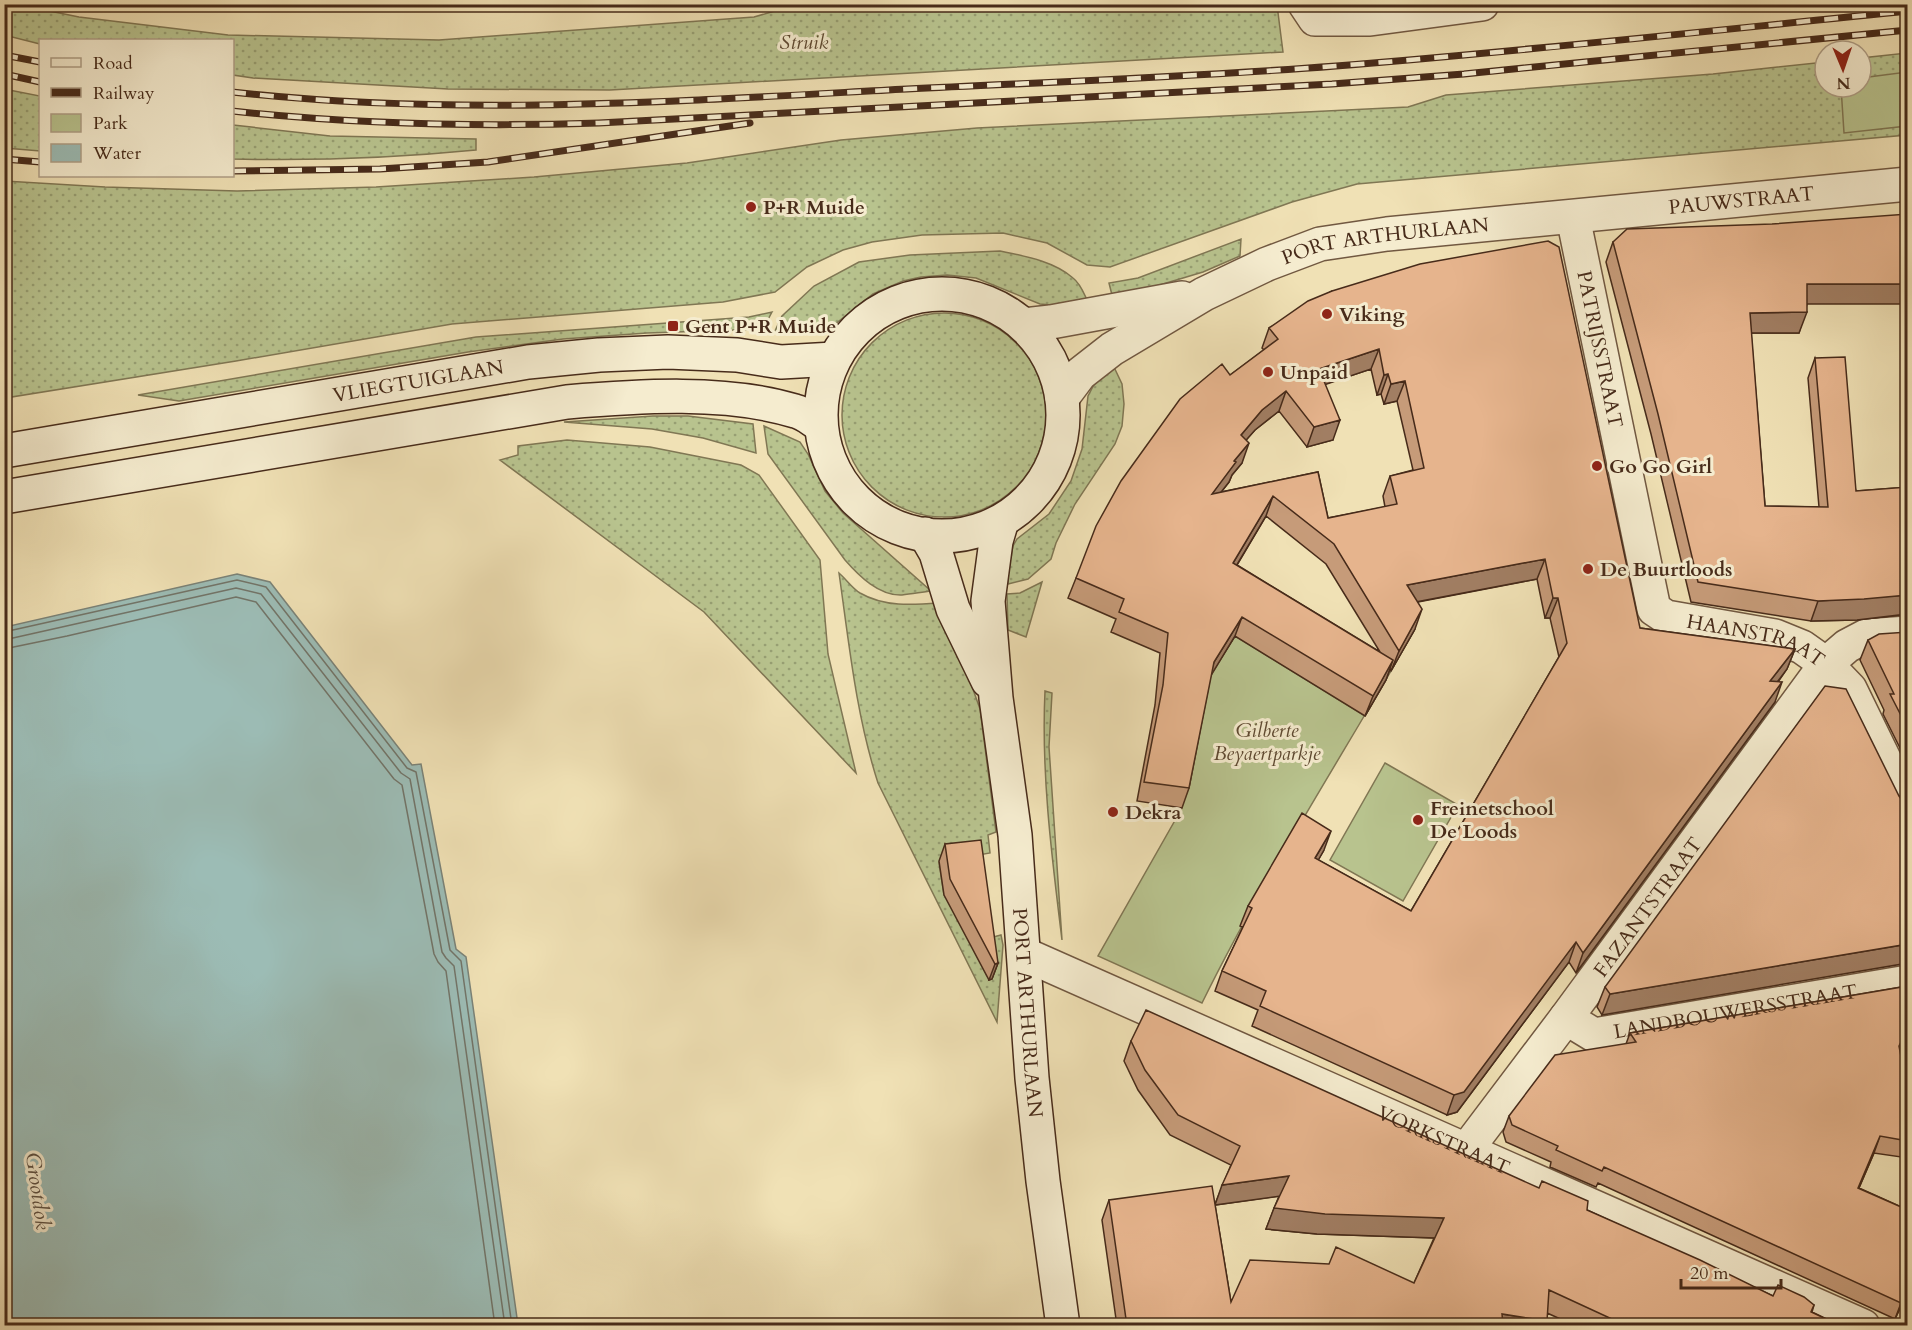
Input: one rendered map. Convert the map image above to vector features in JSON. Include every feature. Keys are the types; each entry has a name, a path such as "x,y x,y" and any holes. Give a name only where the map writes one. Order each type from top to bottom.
{"street":[{"path":"1305,4 1315,20 1370,19 1482,4"},
{"name":"PAUWSTRAAT","path":"1573,217 1908,184"},
{"name":"PORT ARTHURLAAN","path":"1062,398 1080,374 1112,349 1204,294 1267,264 1320,244 1387,234 1573,217"},
{"name":"PATRIJSSTRAAT","path":"1573,217 1654,609 1666,617"},
{"path":"943,293 976,298 1006,311 1024,325 1052,363 1062,398 1062,435 1050,469 1029,500 1001,524 963,534 925,534 892,525 863,507 840,482 826,451 819,424 823,387 834,359 853,332 879,311 910,298 943,293"},
{"name":"PORT ARTHURLAAN","path":"1024,325 1204,294"},
{"name":"VLIEGTUIGLAAN","path":"4,451 528,362 599,355 668,352 737,355 781,362 834,359"},
{"path":"4,497 567,402 631,397 693,397 750,402 798,411 819,424"},
{"name":"PORT ARTHURLAAN","path":"1001,524 996,541 988,601 996,698 1015,835 1037,1124 1063,1326"},
{"name":"PORT ARTHURLAAN","path":"925,534 936,553 954,609 996,698"},
{"name":"HAANSTRAAT","path":"1666,617 1775,636 1802,646 1826,664 1847,646 1866,636 1908,633"},
{"path":"1826,664 1850,689 1908,808"},
{"name":"FAZANTSTRAAT","path":"1467,1149 1826,664"},
{"name":"VORKSTRAAT","path":"1024,954 1863,1326"},
{"name":"LANDBOUWERSSTRAAT","path":"1566,1018 1594,1035 1908,982"}],"green space":[{"name":"Struik","path":"5,4 79,17 228,35 439,40 754,17 799,4 1277,5 1283,52 610,90 448,89 234,75 234,39 39,39 39,44 4,35"},
{"path":"1907,53 1907,135 1357,184 1292,202 1110,267 1087,265 1047,243 1003,233 922,235 872,242 843,250 807,267 775,292 723,302 452,324 5,398 5,181 237,191 376,187 534,177 687,163 841,140 977,128 1408,107 1446,95 1713,74 1813,63 1813,99 1873,99 1873,57"},
{"path":"1907,72 1907,126 1844,133 1842,99 1873,99 1873,76"},
{"path":"4,89 39,96 39,151 5,148"},
{"path":"234,125 330,136 476,139 476,150 294,160 234,159"},
{"path":"1241,239 1240,256 1203,272 1113,299 1109,283 1138,278"},
{"path":"1000,251 1057,267 1078,283 1088,302 1063,306 1040,304 976,278 947,275 921,277 903,281 873,294 834,325 816,331 775,331 782,316 814,286 859,262 910,255"},
{"path":"772,312 763,329 563,339 468,352 179,401 138,395 476,337 749,317"},
{"path":"944,313 964,315 983,321 1016,343 1038,376 1044,395 1046,415 1044,435 1038,454 1016,487 983,509 964,515 944,517 924,515 905,509 872,487 850,454 844,435 842,415 844,395 850,376 872,343 905,321 924,315"},
{"path":"1113,365 1122,384 1124,404 1122,426 1115,444 1075,504 1056,543 1051,559 1028,579 1008,584 1013,546 1017,539 1049,514 1071,481 1082,449 1088,396 1097,379"},
{"path":"688,416 753,424 756,453 703,438 652,429 564,422"},
{"path":"764,426 800,442 825,491 843,513 931,591 902,595 885,592 870,584 857,572 845,560 768,454"},
{"path":"567,440 650,447 741,465 759,475 820,560 828,654 856,773 704,612 500,460 518,455 518,446"},
{"path":"839,573 854,589 879,601 908,604 939,603 955,639 980,709 996,832 988,835 990,853 939,862 944,895 986,939 1001,935 1003,945 997,1022 878,783 859,705"},
{"path":"1042,582 1026,637 1008,630 1007,594 1020,593"},
{"path":"1414,631 1365,716 1387,677"},
{"name":"Gilberte Beyaertparkje","path":"1235,636 1364,716 1252,908 1202,1003 1098,956 1182,808 1207,681"},
{"path":"1045,691 1052,693 1049,747 1062,940 1046,785"},
{"path":"1385,763 1458,805 1403,901 1330,860"}],"water":[{"name":"Grootdok","path":"237,574 270,582 412,765 421,764 456,949 466,957 518,1325 5,1325 5,627"}],"building":[{"path":"1908,214 1908,284 1807,284 1807,312 1750,313 1765,506 1828,507 1815,358 1845,357 1856,491 1908,487 1908,595 1818,601 1698,582 1658,414 1613,242 1627,229 1772,224"},
{"path":"1548,241 1559,247 1640,628 1795,649 1770,681 1782,682 1583,953 1576,942 1464,1092 1454,1095 1260,1006 1266,991 1222,971 1252,908 1248,906 1302,813 1331,831 1315,858 1411,911 1567,643 1558,598 1553,598 1545,559 1407,585 1422,609 1399,651 1334,544 1273,496 1233,563 1393,660 1373,696 1242,617 1214,662 1189,788 1144,782 1163,685 1168,633 1119,612 1124,599 1076,578 1096,526 1121,481 1180,399 1222,364 1230,375 1278,339 1269,328 1308,301 1332,291 1420,264","holes":["1379,349 1384,375 1388,374 1391,384 1405,381 1424,468 1390,476 1397,504 1328,518 1318,472 1212,494 1249,443 1241,435 1262,410 1286,391 1314,427 1340,420 1319,369"]},
{"path":"1908,632 1908,729 1890,694 1894,694 1868,640 1879,634"},
{"path":"1825,686 1846,689 1899,796 1904,803 1908,804 1908,944 1610,994 1605,987"},
{"path":"981,840 998,963 995,964 950,879 945,844"},
{"path":"1908,986 1908,1027 1899,1046 1908,1093 1908,1141 1880,1136 1858,1188 1908,1210 1908,1287 1901,1303 1604,1167 1602,1171 1556,1150 1558,1146 1512,1125 1509,1116 1555,1055 1636,1042 1630,1033"},
{"path":"1146,1010 1539,1188 1542,1181 1588,1201 1587,1210 1700,1260 1773,1296 1778,1285 1804,1297 1814,1305 1811,1312 1841,1326 1627,1326 1549,1290 1547,1321 1502,1314 1503,1326 1127,1326 1109,1200 1212,1186 1231,1302 1250,1260 1329,1264 1336,1247 1414,1283 1444,1218 1325,1214 1274,1208 1289,1176 1222,1185 1240,1146 1178,1115 1145,1070 1131,1041"}],"railway":[{"path":"234,92 317,100 485,105 738,98 1336,66 1908,11"},
{"path":"234,111 324,119 415,123 507,125 599,123 1332,84 1464,74 1908,30"},
{"path":"4,55 39,62"},
{"path":"4,74 39,82"},
{"path":"234,171 380,169 488,162 750,123"},
{"path":"4,159 39,162"}],"place":[{"name":"P+R Muide","path":"751,207"},
{"name":"Viking","path":"1327,314"},
{"name":"Gent P+R Muide","path":"673,326"},
{"name":"Unpaid","path":"1268,372"},
{"name":"Go Go Girl","path":"1597,466"},
{"name":"De Buurtloods","path":"1588,569"},
{"name":"Dekra","path":"1113,812"},
{"name":"Freinetschool De Loods","path":"1418,820"}]}
